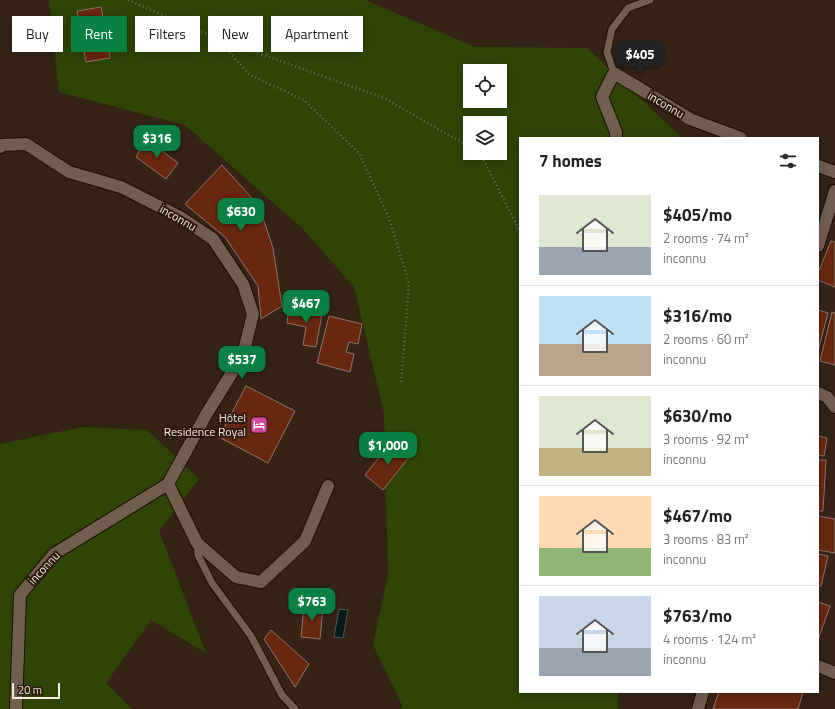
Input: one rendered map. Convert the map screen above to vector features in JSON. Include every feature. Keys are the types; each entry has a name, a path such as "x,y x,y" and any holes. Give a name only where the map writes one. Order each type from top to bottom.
{"street":[{"path":"614,74 602,97 616,132 616,137"},
{"name":"inconnu","path":"614,74 690,119 739,137"},
{"name":"inconnu","path":"0,147 2,145 26,144 69,172 121,187 180,217 213,239 243,284 253,314 243,355 207,413 168,484 54,554 20,595 16,709"},
{"path":"819,166 835,172"},
{"path":"819,243 835,191"},
{"path":"819,393 827,397 835,407"},
{"path":"168,484 197,543 236,577 261,582 306,541 328,486"},
{"path":"819,666 835,673"},
{"path":"698,709 703,693"}],"lane":[{"path":"614,74 607,52 612,29 628,8 650,0"},
{"path":"197,543 198,555 212,583 251,636 282,695 295,709"}],"path":[{"path":"128,0 208,35"},
{"path":"229,52 250,75 304,100 359,153 389,218 409,283 402,386"},
{"path":"255,52 384,98 463,143"},
{"path":"484,160 519,230"}],"green space":[{"path":"49,0 365,0 475,47 587,48 680,136 519,137 519,693 618,693 618,709 400,709 402,705 373,645 388,575 384,413 354,287 303,229 185,125 59,92 55,52 63,52 63,16 51,16"},
{"path":"83,427 147,430 199,479 159,531 206,653 151,620 106,683 132,709 0,709 0,444"}],"shaded area":[{"path":"339,609 348,610 343,638 334,637"}],"building":[{"path":"101,7 103,16 78,16 77,11"},
{"path":"84,52 109,52 110,58 86,62"},
{"path":"146,139 178,163 166,179 136,157"},
{"path":"222,165 259,206 273,248 282,306 261,319 258,286 225,237 185,204"},
{"path":"831,241 835,242 835,287 819,280 819,271"},
{"path":"289,307 322,314 316,347 303,345 306,327 287,323"},
{"path":"819,310 828,313 819,347"},
{"path":"832,312 835,313 835,365 820,361"},
{"path":"329,316 362,324 358,344 349,342 346,352 354,354 350,372 317,363"},
{"path":"246,386 295,411 268,463 219,437"},
{"path":"819,436 827,438 824,456 819,455"},
{"path":"392,441 410,456 383,490 365,475"},
{"path":"819,460 826,460 823,511 819,511"},
{"path":"819,516 835,519 835,553 819,550"},
{"path":"819,554 828,556 821,586 819,586"},
{"path":"819,602 830,606 819,637"},
{"path":"304,605 323,607 320,639 301,637"},
{"path":"271,630 309,664 295,687 264,639"},
{"path":"719,693 803,693 798,709 713,709"}],"place":[{"name":"Hôtel Residence Royal","path":"259,425"}]}
